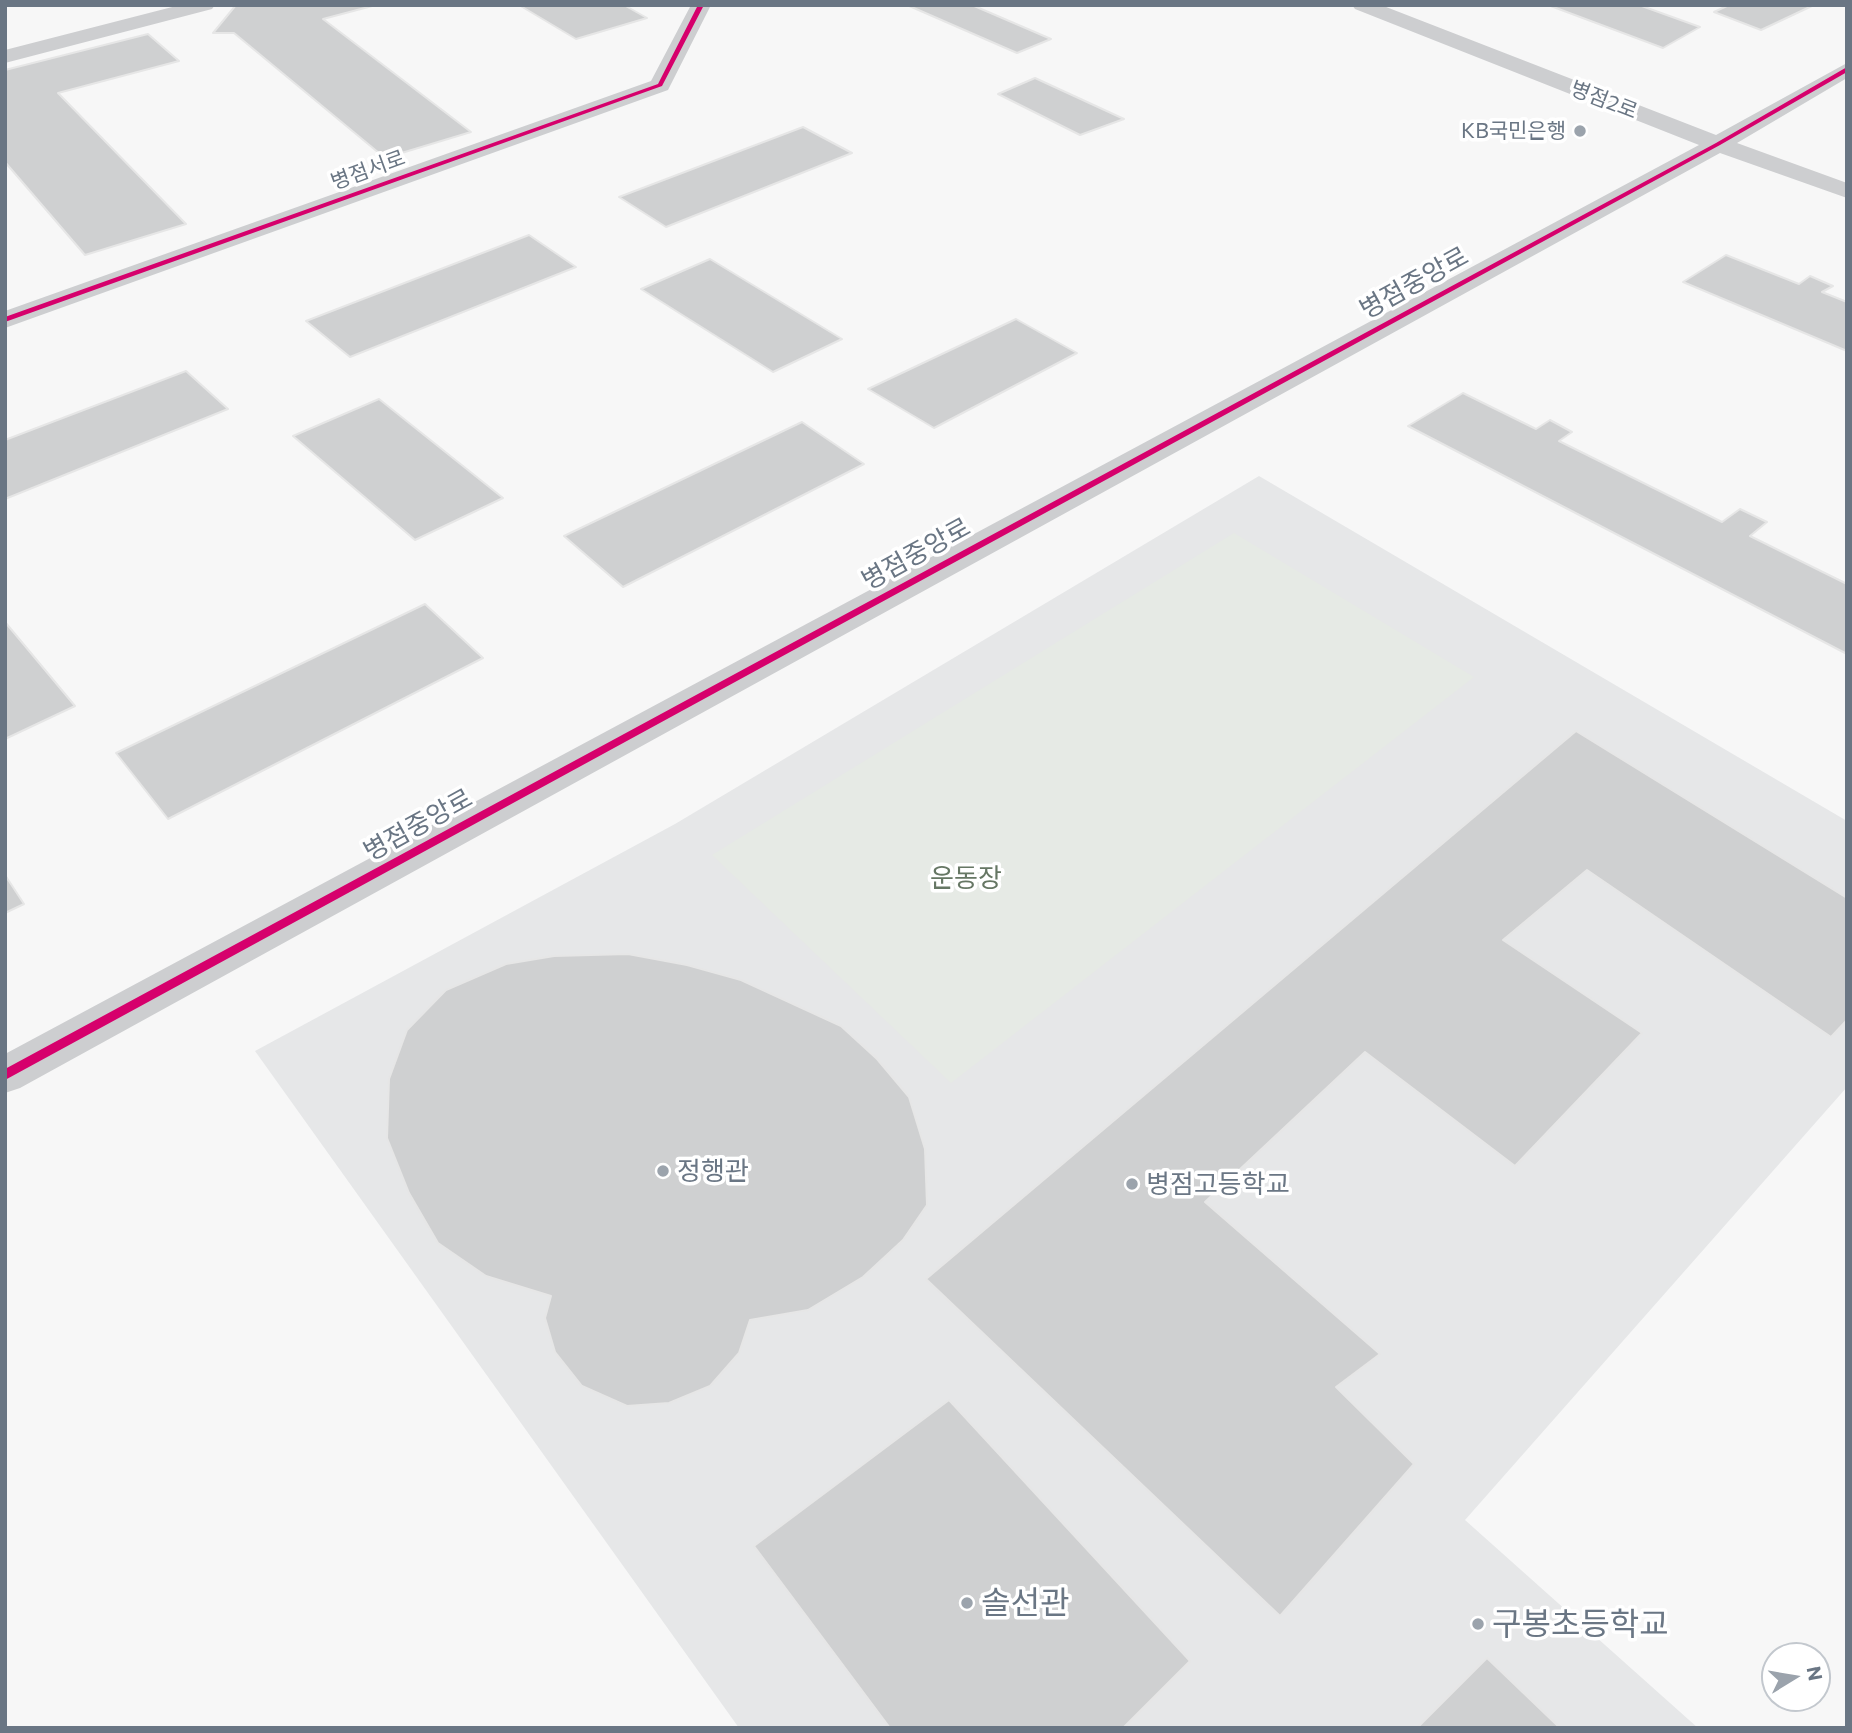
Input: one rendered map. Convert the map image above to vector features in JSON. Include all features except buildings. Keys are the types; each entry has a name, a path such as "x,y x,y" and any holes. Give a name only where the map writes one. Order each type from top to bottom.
{"street":[{"path":"5,57 205,5"},
{"name":"병점서로","path":"5,320 660,85 701,5"},
{"name":"병점2로","path":"1362,5 1718,144 1847,191"},
{"name":"병점중앙로","path":"5,1075 1718,144 1847,69"}],"shaded area":[{"path":"1259,476 1847,821 1847,1087 1465,1520 1698,1728 739,1728 255,1051 675,824"}],"green space":[{"name":"운동장","path":"1234,533 1474,677 951,1083 712,855"}],"cycle path":[{"path":"5,320 660,85 701,5"},
{"path":"5,1075 1718,144 1847,69"}],"place":[{"name":"KB국민은행","path":"1580,131"},
{"name":"정행관","path":"663,1171"},
{"name":"병점고등학교","path":"1132,1184"},
{"name":"솔선관","path":"967,1603"},
{"name":"구봉초등학교","path":"1478,1624"}]}
